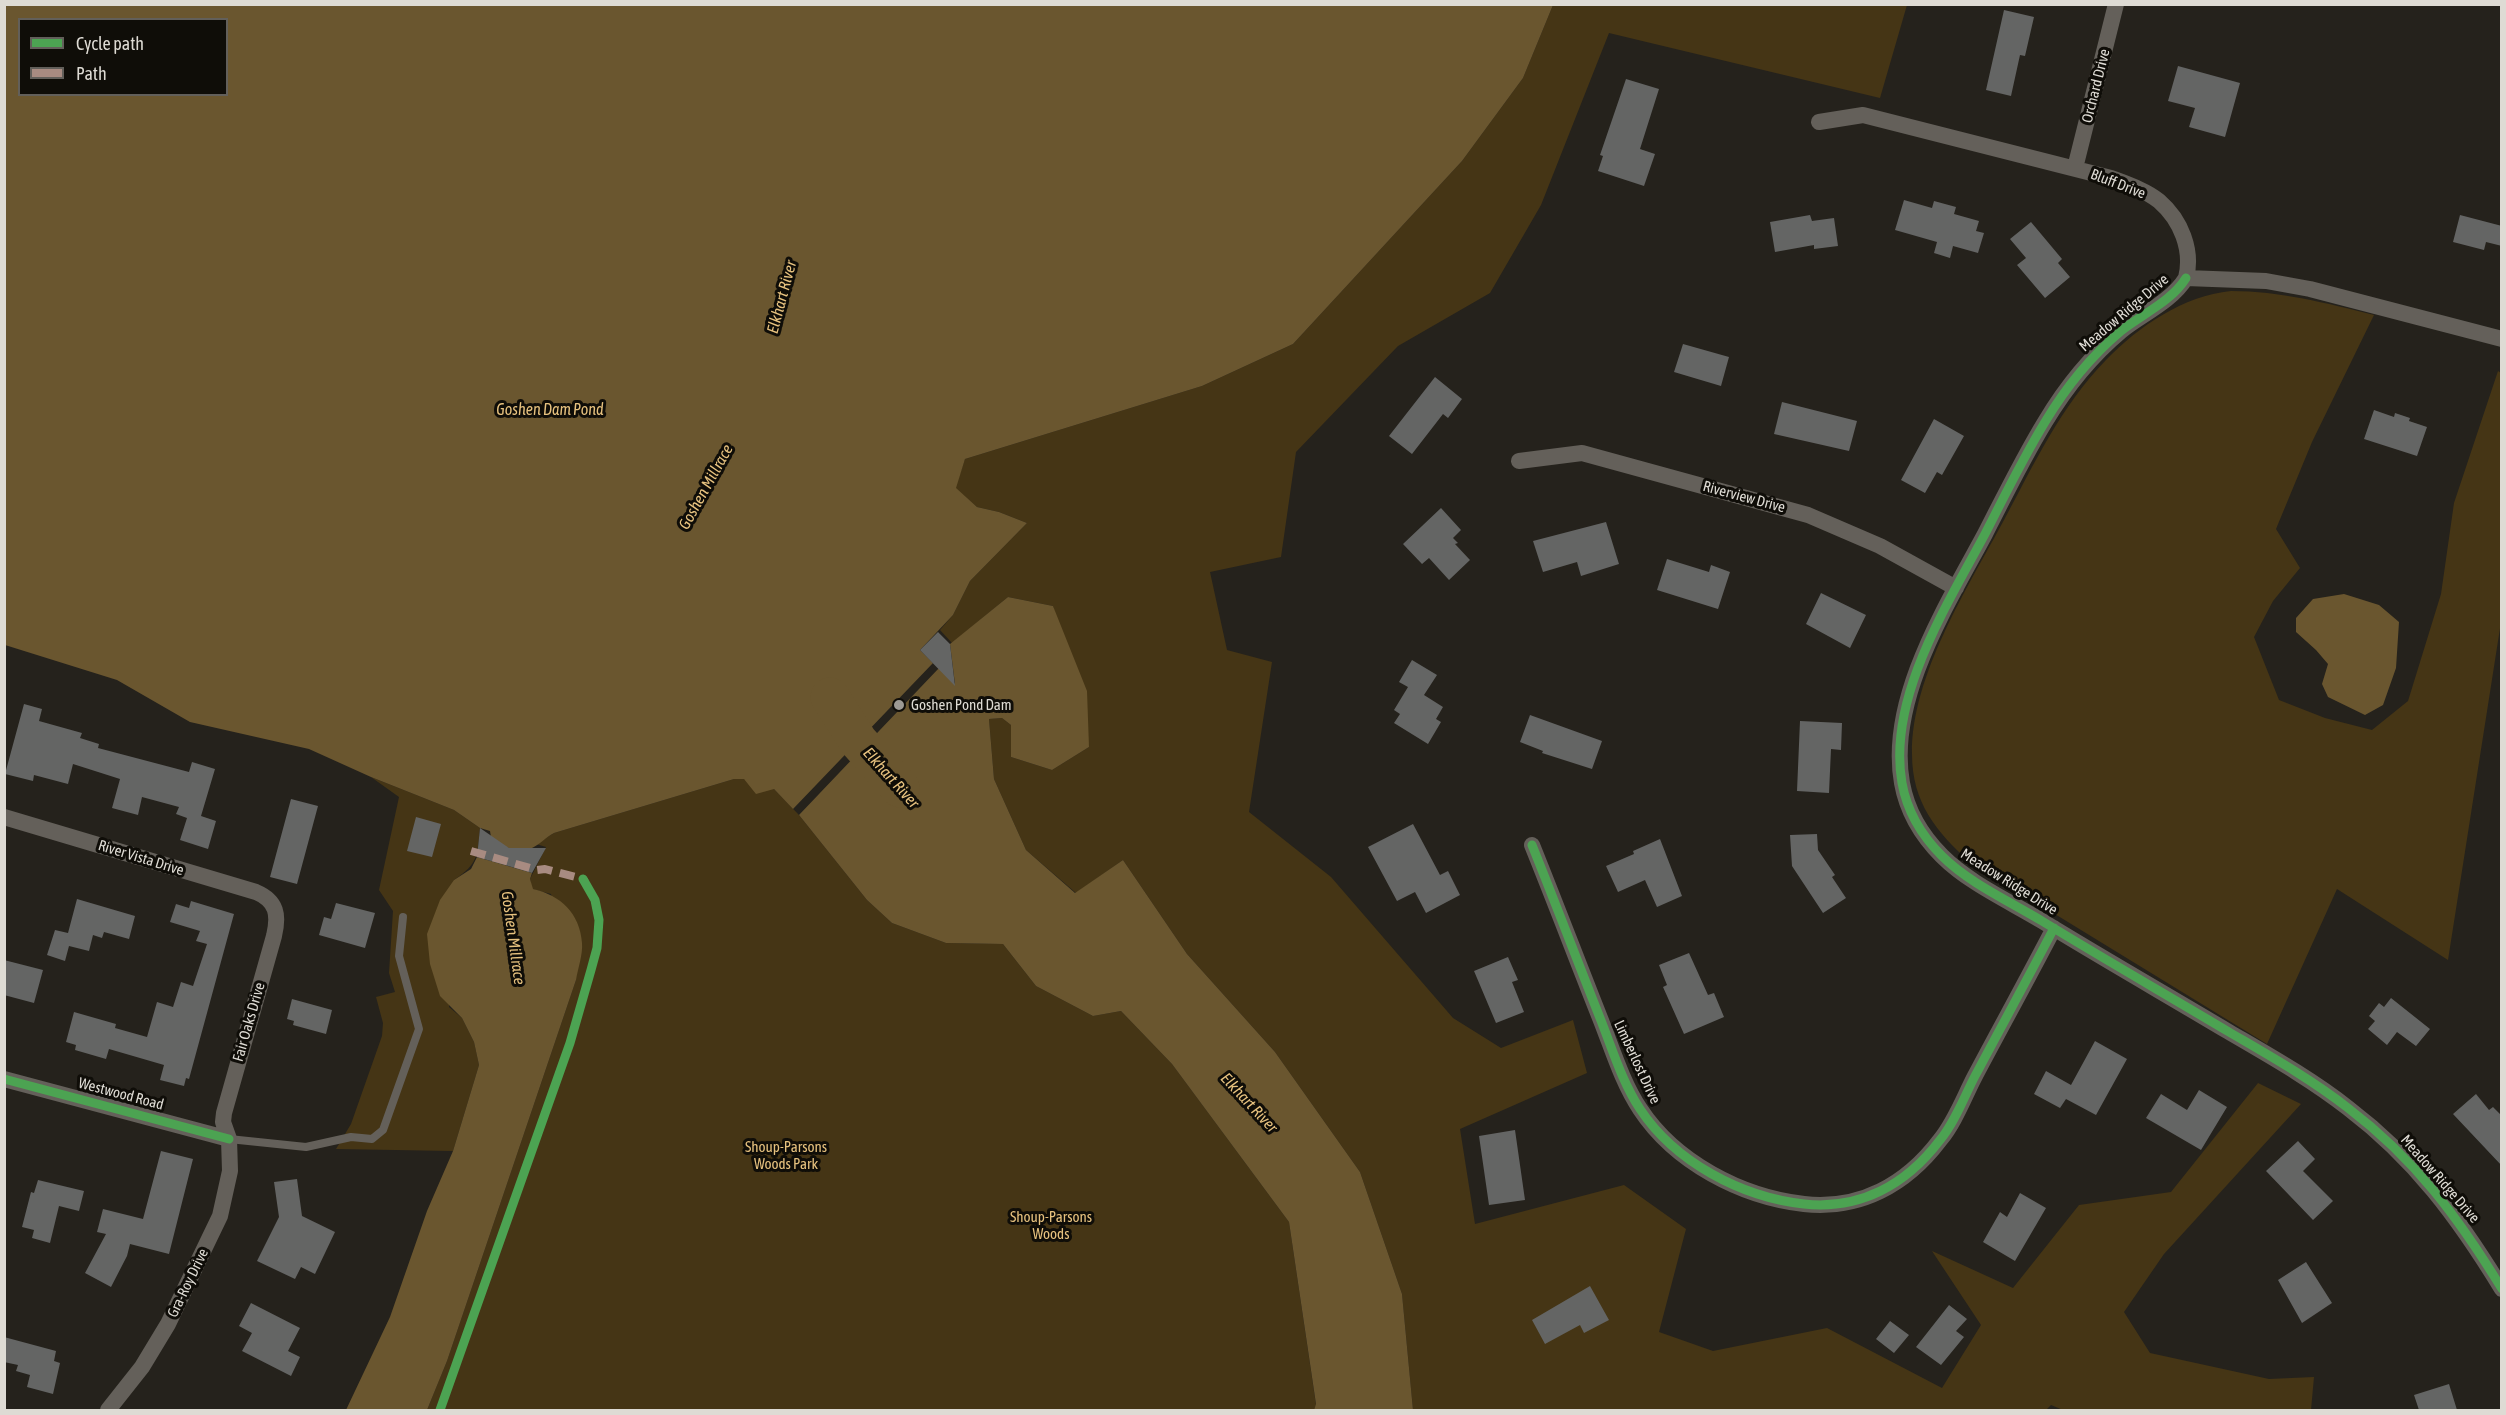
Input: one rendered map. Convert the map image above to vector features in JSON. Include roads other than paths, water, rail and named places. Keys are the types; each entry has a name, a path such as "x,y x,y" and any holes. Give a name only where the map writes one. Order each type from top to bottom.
{"street":[{"name":"Orchard Drive","path":"2075,168 2116,4"},
{"name":"Bluff Drive","path":"1819,122 1863,115 2075,168 2139,189 2159,201 2174,218 2184,237 2189,255 2186,278"},
{"path":"2186,278 2266,281 2310,289 2502,339"},
{"name":"Meadow Ridge Drive","path":"2186,278 2172,294 2094,354 2066,389 2043,425 1917,666 1906,708 1900,750 1902,783 1913,817 1926,838 1945,859 2054,928 2292,1069 2347,1107 2397,1149 2435,1191 2469,1235 2502,1289"},
{"name":"Riverview Drive","path":"1519,461 1582,453 1808,515 1880,546 1956,588"},
{"name":"River Vista Drive","path":"4,817 256,892 270,899 274,904"},
{"name":"Limberlost Drive","path":"1532,845 1619,1065 1640,1109 1668,1141 1696,1165 1732,1184 1778,1201 1821,1206 1863,1200 1889,1188 1912,1170 1941,1139 2054,928"},
{"name":"Fair Oaks Drive","path":"229,1139 223,1122 224,1113 277,924 274,904"},
{"name":"Westwood Road","path":"4,1079 229,1139"},
{"name":"Gra-Roy Drive","path":"108,1410 155,1346 220,1216 230,1171 229,1139"}],"lane":[{"path":"229,1139 306,1147 351,1137 372,1139 383,1130 419,1029 399,956 404,917"}],"water":[{"name":"Goshen Dam Pond","path":"5,5 1553,5 1523,78 1462,161 1293,344 1202,386 965,459 956,488 977,507 999,512 1027,523 970,581 953,615 920,650 933,663 793,809 774,789 756,794 744,779 734,779 554,833 530,849 514,850 491,837 490,831 480,828 454,810 309,749 190,722 117,680 5,645"},
{"path":"2344,594 2379,605 2399,622 2396,668 2383,705 2365,715 2328,697 2322,684 2328,664 2296,632 2296,618 2313,599"},
{"path":"1008,597 1053,606 1087,691 1089,747 1052,770 1011,757 1011,725 1002,718 989,719 994,779 1026,850 1075,893 1123,860 1187,954 1275,1052 1360,1172 1402,1294 1413,1410 1314,1410 1316,1404 1289,1222 1172,1064 1121,1011 1093,1016 1036,986 1003,944 946,943 892,923 867,900 799,815 939,668 955,684 950,644"},
{"name":"Goshen Millrace","path":"477,857 532,873 530,879 533,889 560,901 573,914 582,943 576,980 447,1361 427,1410 346,1410 390,1317 427,1211 453,1151 479,1065 474,1042 462,1018 440,996 430,964 427,934 440,900 454,880 471,869"}],"waterway":[{"name":"Elkhart River","path":"830,697 858,741 900,788"}],"place":[{"name":"Goshen Pond Dam","path":"899,705"}],"park label":[{"name":"Shoup-Parsons Woods Park","path":"786,1156"},
{"name":"Shoup-Parsons Woods","path":"1051,1226"}]}
